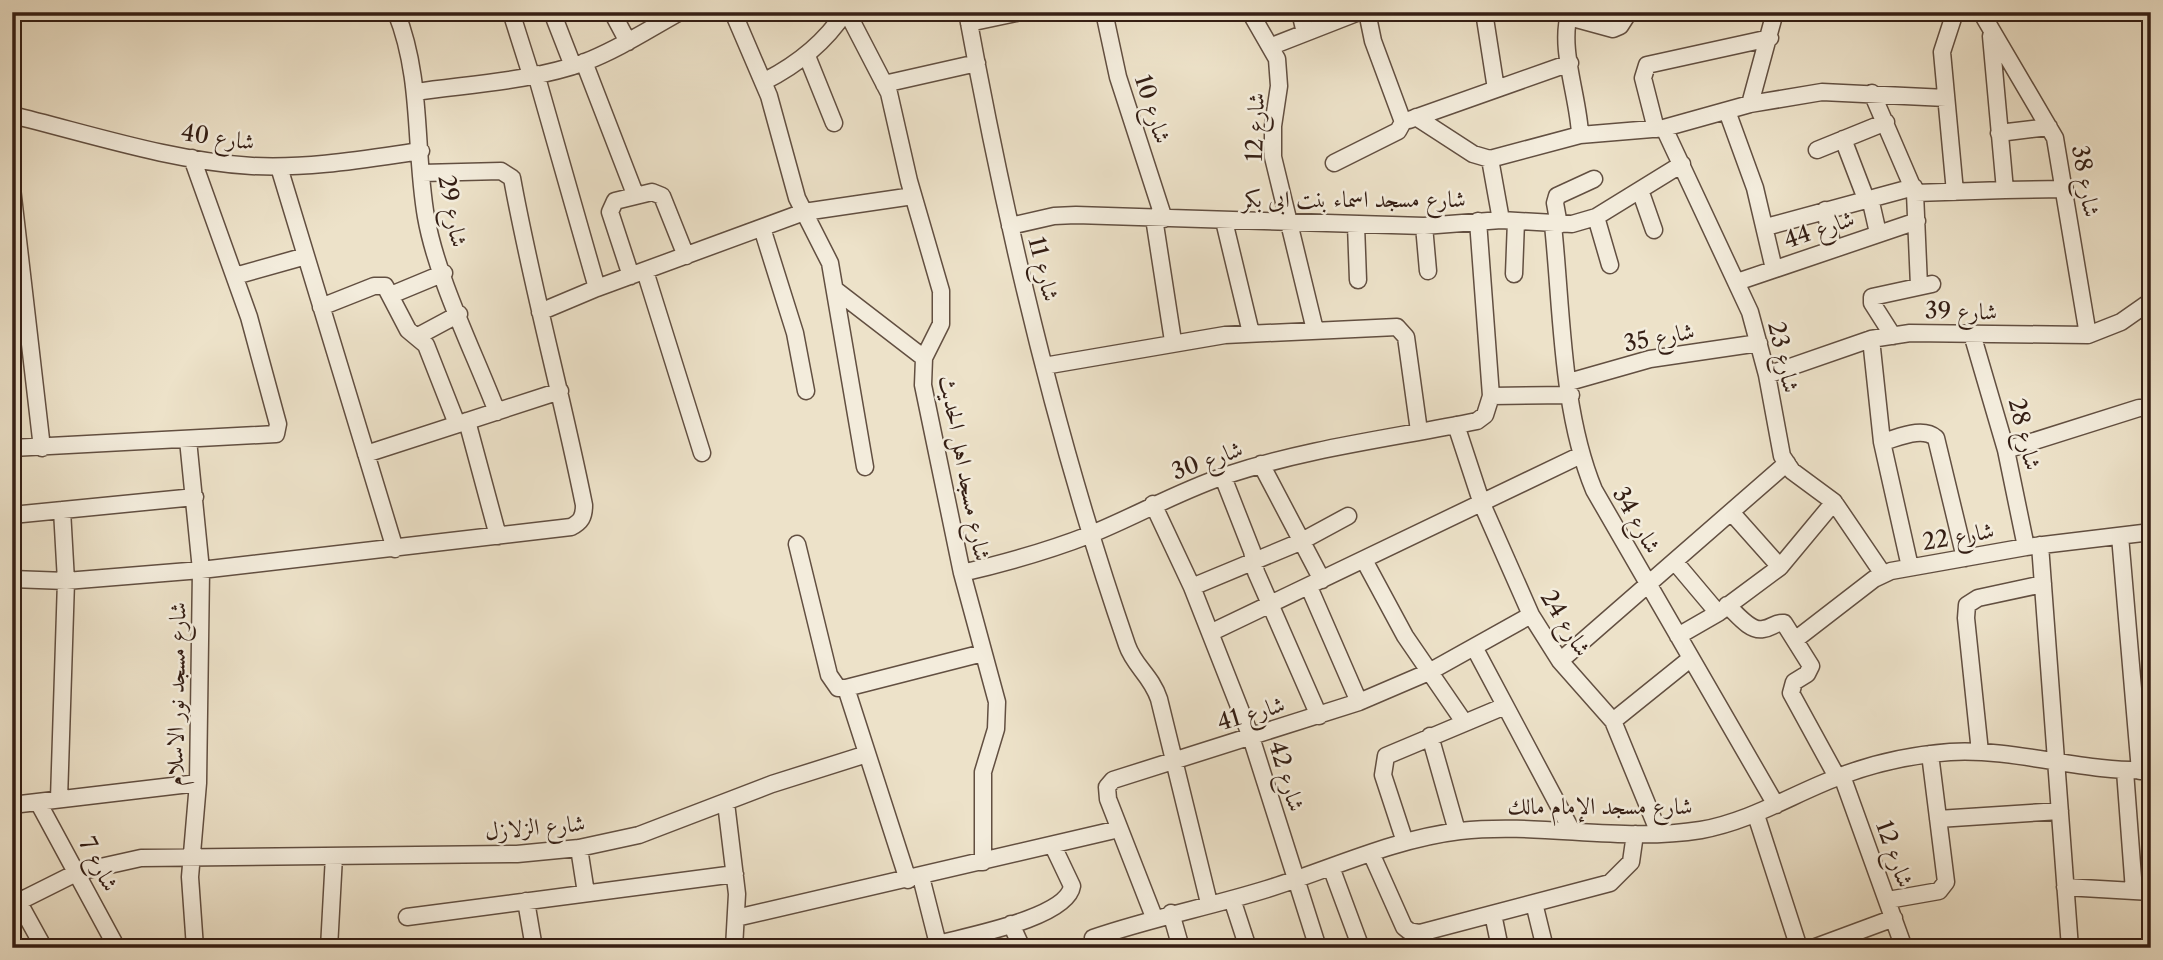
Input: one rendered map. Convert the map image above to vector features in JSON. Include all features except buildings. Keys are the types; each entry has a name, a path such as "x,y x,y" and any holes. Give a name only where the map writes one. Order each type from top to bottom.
{"street":[{"path":"511,12 533,75 597,288"},
{"path":"552,12 635,194"},
{"path":"612,12 628,42"},
{"path":"416,92 533,75 578,64 628,42 680,12"},
{"path":"733,12 774,111 797,198 825,247 837,290 865,467"},
{"path":"763,82 807,56 833,30 846,12"},
{"name":"شارع مسجد اهل الحديث","path":"846,12 892,104 913,196 941,290 941,324 924,358 923,385 962,573 995,691 997,716 983,772 983,862"},
{"path":"968,18 1021,12"},
{"name":"شارع 10","path":"1104,12 1118,77 1159,218 1173,341"},
{"name":"شارع 12","path":"1251,12 1272,46 1279,72 1273,125 1273,157 1315,330"},
{"path":"1300,12 1305,33"},
{"path":"1272,46 1359,12"},
{"path":"1367,12 1373,41 1410,120 1473,155 1489,159 1580,135 1660,129 1750,104 1822,92 1946,98"},
{"path":"1483,12 1496,89"},
{"path":"1580,135 1579,108 1566,41 1569,14 1613,29 1620,26 1629,12"},
{"path":"1750,104 1775,12"},
{"path":"1955,12 1942,52 1955,192"},
{"name":"شارع 38","path":"1980,12 2049,127 2059,150 2088,335"},
{"name":"شارع 29","path":"399,13 416,92 426,217 444,274 497,412"},
{"name":"شارع 11","path":"968,18 1010,226 1044,366 1091,534 1128,649 1155,689 1209,903"},
{"path":"1990,30 2005,190"},
{"name":"شارع 23","path":"1770,38 1647,65 1643,78 1660,129 1682,164 1737,282 1759,343 1777,437 1787,463"},
{"path":"807,56 834,123"},
{"path":"884,84 977,64"},
{"path":"1334,163 1398,131 1410,120 1570,64"},
{"path":"1872,93 1914,190 1926,286 1872,298 1872,303 1893,336"},
{"path":"1727,111 1743,149 1766,227 1774,269"},
{"name":"شارع 40","path":"12,115 192,158 279,167 338,163 421,151"},
{"path":"1817,150 1886,122"},
{"path":"1999,133 2049,127"},
{"path":"1843,139 1868,198 1878,233"},
{"path":"12,448 271,436 278,430 256,338 192,158"},
{"path":"1489,159 1508,221 1514,274"},
{"name":"شارع مسجد اسماء بنت ابى بكر","path":"1010,226 1054,216 1356,225 1424,226 1508,221 1556,225 1596,217 1682,164"},
{"path":"279,167 395,549"},
{"path":"12,579 66,581 201,570 571,527 584,514 560,391 509,174 501,171 422,173"},
{"name":"شارع 34","path":"1594,179 1558,196 1555,203 1570,388 1581,455 1594,490 1776,805"},
{"path":"12,188 42,448"},
{"path":"1766,227 1868,198 1914,190 1955,192 2065,188"},
{"path":"1640,190 1654,230"},
{"path":"686,256 662,196 652,192 615,201 610,212 638,273 702,453"},
{"path":"540,313 597,288 804,212 913,196"},
{"path":"1825,210 1833,248"},
{"path":"1596,217 1610,265"},
{"path":"1224,221 1251,333"},
{"name":"شارع 44","path":"1737,282 1917,221"},
{"path":"1478,222 1490,396"},
{"path":"1356,225 1358,280"},
{"path":"1424,226 1427,271"},
{"path":"762,228 795,333 806,390"},
{"path":"235,276 306,256"},
{"path":"391,295 444,274"},
{"path":"321,307 379,285 384,286 391,295 408,330 426,345 462,423 498,536"},
{"path":"837,290 924,358"},
{"name":"شارع 39","path":"1767,375 1871,339 1910,333 2088,335 2121,322 2151,301"},
{"path":"418,336 459,314"},
{"path":"1044,366 1173,341 1251,333 1393,327 1401,330 1406,337 1419,431"},
{"name":"شارع 28","path":"1972,334 2043,584 2070,948"},
{"path":"12,338 29,337"},
{"path":"1871,339 1882,442 1910,567"},
{"name":"شارع 35","path":"1490,396 1570,388 1650,359 1759,343"},
{"path":"366,454 560,391"},
{"name":"شارع 30","path":"962,573 1091,534 1153,504 1261,464 1339,444 1477,421 1485,415 1490,396"},
{"path":"2006,450 2139,408 2151,408"},
{"name":"شارع 24","path":"1455,425 1482,504 1531,615 1560,661 1613,721 1659,833"},
{"path":"1882,442 1920,432 1927,432 1936,438 1965,558"},
{"name":"شارع مسجد نور الاسلام","path":"188,440 201,570 198,783 191,857 195,948"},
{"path":"1210,634 1581,455"},
{"path":"1560,661 1787,463 1834,502 1882,574"},
{"path":"1261,464 1300,542 1359,702"},
{"path":"1223,477 1270,606 1319,716"},
{"path":"12,515 195,497"},
{"path":"1678,636 1722,609 1780,567 1834,502"},
{"name":"شارع 42","path":"1153,504 1192,587 1251,737 1318,948"},
{"path":"59,799 66,581 62,510"},
{"path":"1731,512 1780,567"},
{"path":"1192,587 1254,563 1348,516"},
{"name":"شارع 22","path":"1795,640 1882,574 2033,546 2151,532"},
{"path":"2065,887 2143,891 2139,771 2120,536"},
{"path":"797,544 833,684 846,688 983,653"},
{"path":"1364,560 1394,617 1464,723"},
{"path":"1675,562 1722,609 1753,628 1766,629 1779,622 1784,623 1795,640"},
{"path":"1980,752 1967,606 1978,598 2043,584"},
{"name":"شارع 41","path":"1154,917 1108,799 1110,783 1173,760 1359,702 1429,672 1531,615"},
{"name":"شارع 12","path":"1795,640 1811,666 1807,674 1794,682 1791,693 1839,776 1904,948"},
{"path":"1474,647 1572,831"},
{"path":"1613,721 1690,659"},
{"path":"846,688 867,754 939,946 1011,924 1058,905 1072,891 1071,881 1053,846"},
{"path":"1405,842 1383,775 1383,762 1391,752 1505,706"},
{"path":"1430,736 1457,831"},
{"name":"شارع مسجد الإمام مالك","path":"1093,938 1154,917 1232,899 1405,842 1457,831 1504,828 1635,834 1701,830 1756,815 1839,776 1885,762 1930,754 1980,752 2139,771"},
{"name":"شارع الزلازل","path":"14,899 78,872 141,858 517,854 579,848 639,835 772,784 867,754"},
{"path":"1888,900 1932,892 1944,887 1945,875 1930,754"},
{"path":"12,805 198,783"},
{"name":"شارع 7","path":"38,802 117,948"},
{"path":"726,803 735,874 734,948"},
{"path":"1938,819 2060,811"},
{"path":"1756,815 1799,948"},
{"path":"736,918 1119,829"},
{"path":"1371,853 1404,927 1423,940 1493,914 1599,887 1619,877 1631,862 1635,834"},
{"path":"579,848 586,893"},
{"path":"329,948 334,856"},
{"path":"1331,867 1361,948"},
{"path":"407,917 735,874"},
{"path":"14,899 44,948"},
{"path":"1232,899 1248,948"},
{"path":"526,901 534,948"},
{"path":"1534,903 1545,948"},
{"path":"1171,913 1181,948"},
{"path":"1493,914 1500,948"},
{"path":"1813,948 1894,918"},
{"path":"1011,924 1022,948"}]}
